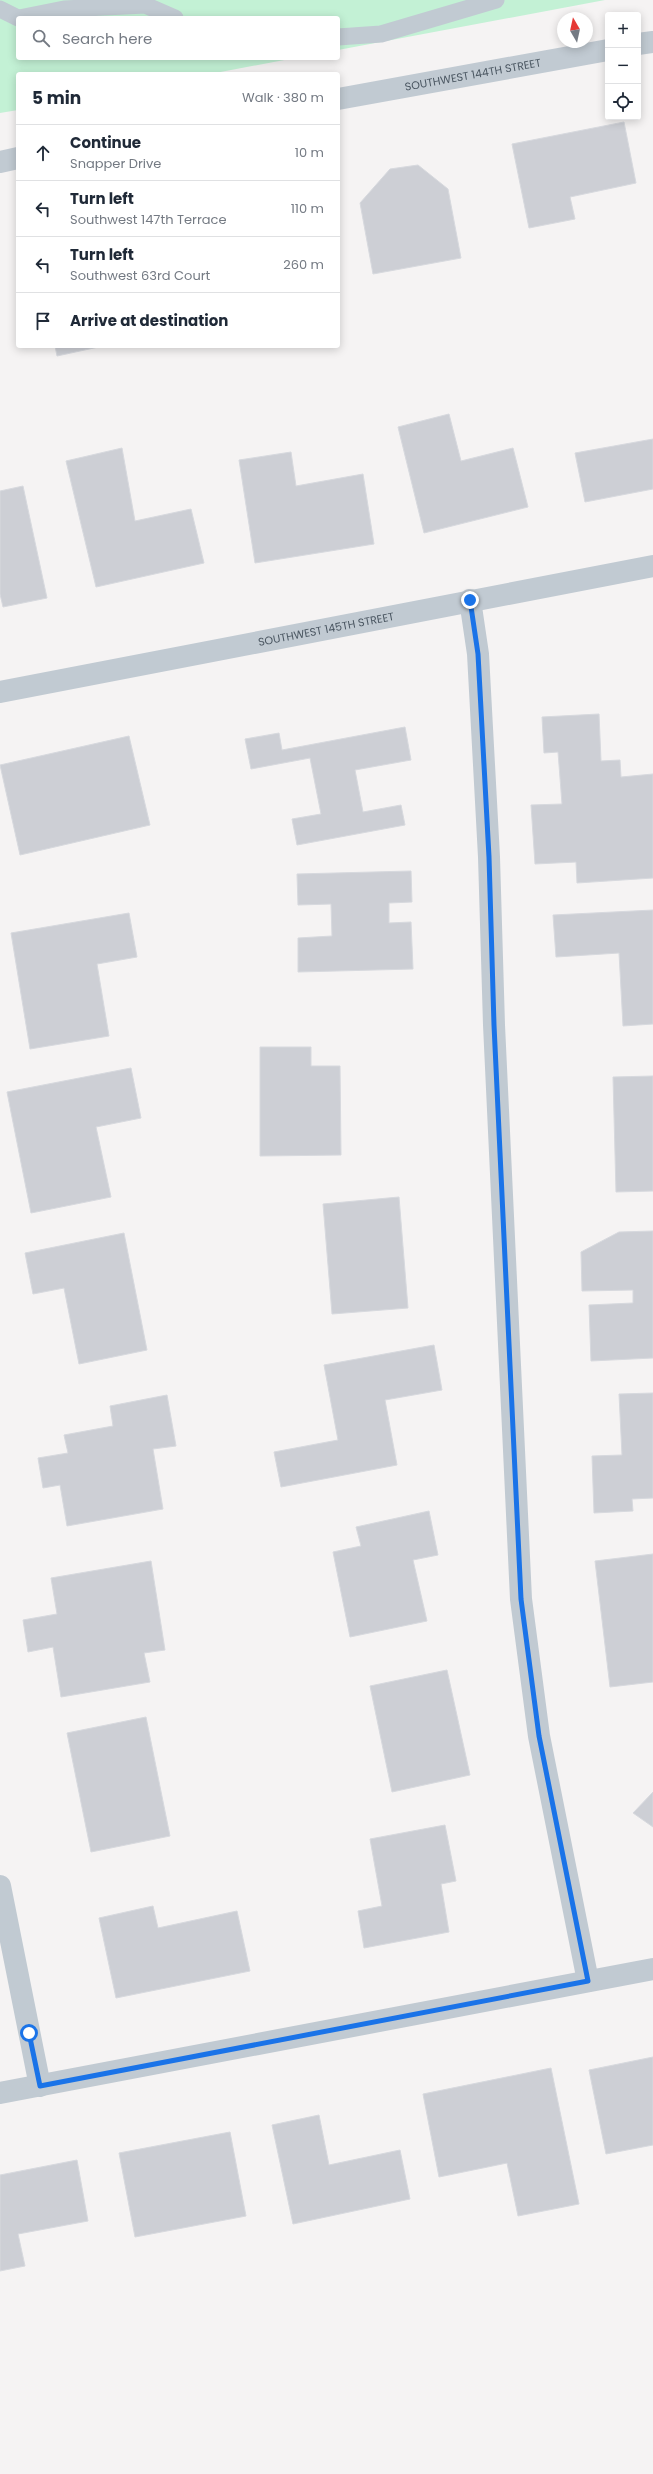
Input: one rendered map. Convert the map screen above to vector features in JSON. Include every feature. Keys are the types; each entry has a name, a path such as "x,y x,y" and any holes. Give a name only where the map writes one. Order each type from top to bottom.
{"street":[{"path":"641,44 653,42"},
{"name":"SOUTHWEST 144TH STREET","path":"340,100 605,51"},
{"path":"0,162 16,158"},
{"name":"SOUTHWEST 145TH STREET","path":"0,692 470,600 653,566"},
{"path":"470,600 478,654 489,857 494,1025 521,1599 539,1736 588,1981"},
{"path":"0,1886 40,2086"},
{"path":"0,2093 653,1969"}],"lane":[{"path":"340,37 381,34 496,0"},
{"path":"28,16 64,9 145,5 170,16"},
{"path":"0,9 16,17"}],"green space":[{"path":"0,0 605,0 340,50 340,16 16,16 16,60 284,60 221,72 16,72 16,110 0,113"}],"building":[{"path":"624,122 636,183 570,197 575,219 529,228 512,144"},
{"path":"418,165 448,189 461,258 373,274 360,203 390,169"},
{"path":"55,348 94,348 57,356"},
{"path":"449,414 461,461 513,448 528,507 424,533 398,427"},
{"path":"653,439 653,489 585,502 575,453"},
{"path":"122,448 135,521 191,509 204,563 96,587 66,461"},
{"path":"291,452 296,486 363,474 374,544 255,563 239,460"},
{"path":"23,486 47,598 3,607 0,594 0,491"},
{"path":"599,714 601,761 620,760 621,777 653,774 653,878 577,883 576,862 535,864 531,805 562,804 558,752 544,753 542,717"},
{"path":"405,727 411,760 355,770 363,812 401,805 405,825 297,845 292,819 321,814 310,758 251,769 245,739 279,733 282,750"},
{"path":"129,736 150,825 20,855 0,765"},
{"path":"411,871 412,902 389,903 389,923 411,922 413,969 298,972 298,938 332,936 331,904 298,905 297,874"},
{"path":"653,910 653,1024 623,1026 619,953 556,957 553,915"},
{"path":"129,913 137,957 97,964 109,1036 30,1049 11,933"},
{"path":"260,1047 311,1047 311,1066 340,1066 341,1155 260,1156"},
{"path":"131,1068 141,1118 96,1127 111,1197 31,1213 7,1092"},
{"path":"653,1076 653,1191 616,1192 613,1077"},
{"path":"399,1197 408,1308 332,1314 323,1204"},
{"path":"653,1231 653,1358 591,1361 589,1305 633,1303 633,1290 582,1291 581,1252 619,1232"},
{"path":"124,1233 147,1350 79,1364 64,1288 33,1294 25,1253"},
{"path":"434,1345 442,1390 385,1400 397,1465 281,1487 274,1452 338,1440 324,1365"},
{"path":"653,1393 653,1498 632,1499 633,1511 594,1513 592,1456 622,1455 619,1394"},
{"path":"167,1395 176,1446 153,1449 163,1509 67,1526 60,1485 43,1488 38,1458 68,1453 64,1435 113,1426 110,1406"},
{"path":"429,1511 438,1555 413,1560 427,1621 350,1637 333,1552 361,1546 356,1527"},
{"path":"653,1554 653,1682 610,1687 595,1561"},
{"path":"151,1561 165,1650 144,1653 150,1682 61,1697 53,1647 28,1652 23,1620 57,1614 51,1578"},
{"path":"447,1670 470,1775 392,1792 370,1686"},
{"path":"146,1717 170,1836 91,1852 67,1733"},
{"path":"653,1792 653,1827 633,1813"},
{"path":"445,1825 456,1881 441,1884 449,1932 364,1948 358,1911 382,1906 370,1839"},
{"path":"153,1906 158,1928 237,1911 250,1971 116,1998 99,1918"},
{"path":"653,2057 653,2145 606,2154 589,2070"},
{"path":"551,2068 579,2204 518,2216 507,2163 439,2177 423,2094"},
{"path":"319,2115 329,2165 400,2150 410,2199 293,2224 272,2125"},
{"path":"230,2132 246,2216 135,2237 119,2153"},
{"path":"77,2160 88,2221 18,2234 25,2266 0,2271 0,2175"}],"route":[{"path":"29,2033 40,2086 588,1981 539,1736 526,1650 521,1599 494,1025 489,857 478,654 470,600"}]}
